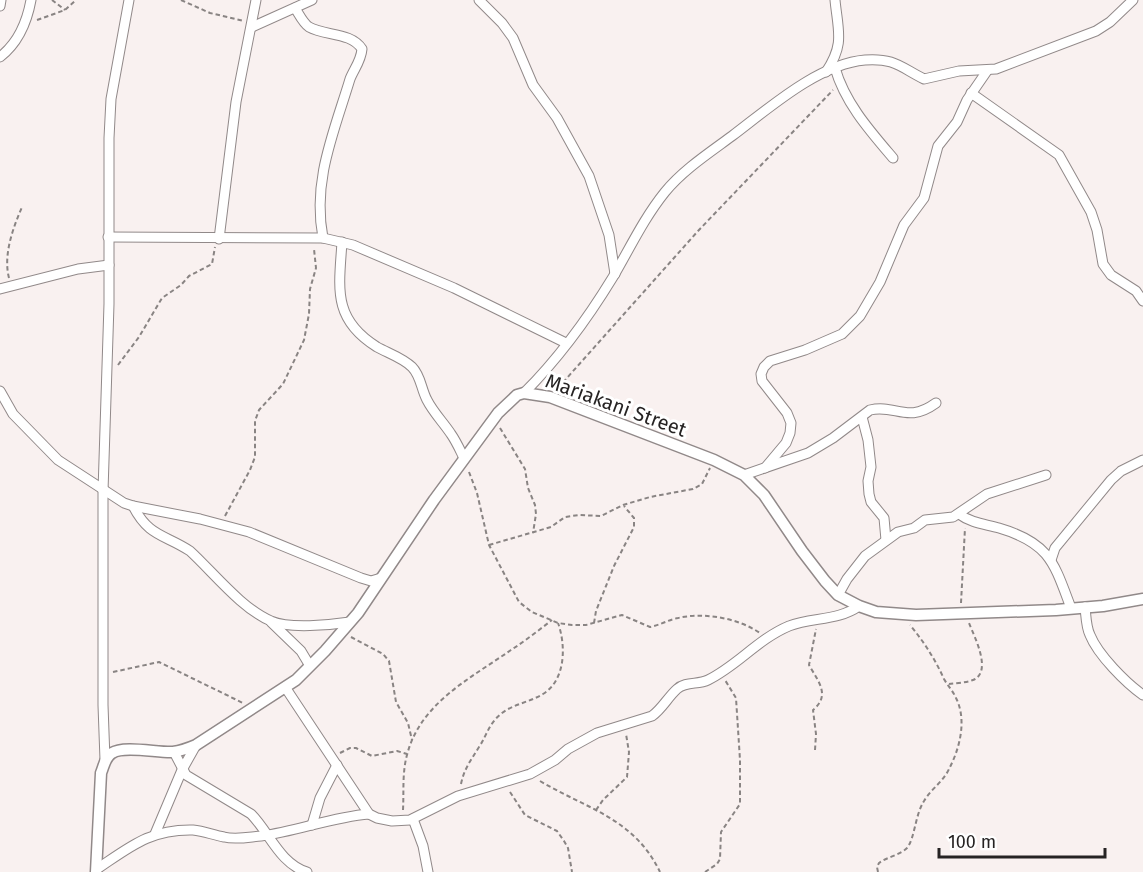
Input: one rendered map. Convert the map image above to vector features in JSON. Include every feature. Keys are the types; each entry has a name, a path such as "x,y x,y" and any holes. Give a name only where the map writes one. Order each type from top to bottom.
{"street":[{"path":"0,6 1,0"},
{"path":"0,57 11,46 25,25 31,0"},
{"path":"97,871 99,798 105,760 103,491 107,380 109,147 111,99 129,0"},
{"path":"217,239 236,102 256,0"},
{"path":"252,27 312,0"},
{"path":"479,0 502,23 513,38 533,85 557,118 589,176 609,235 615,274"},
{"path":"830,70 840,42 835,0"},
{"path":"524,393 542,375 584,321 666,190 704,157 782,98 830,70 865,60 896,62 924,79 959,70 996,69 1096,31 1110,22 1133,0"},
{"path":"295,8 308,26 347,38 359,44 362,49 331,135 326,156 320,211 323,238"},
{"path":"830,70 861,119 893,158"},
{"path":"765,468 786,443 791,423 787,413 762,381 761,374 764,367 770,361 805,350 842,334 860,316 880,282 904,225 924,198 938,146 957,122 971,93 987,71"},
{"path":"971,93 1059,155 1091,212 1103,264 1111,275 1136,291 1143,301"},
{"path":"108,237 323,238 342,242 446,285 567,343"},
{"path":"342,242 340,278 342,308 347,319 368,341 407,362 413,368 427,400 452,435 464,458"},
{"path":"0,289 78,269 109,265"},
{"path":"0,391 13,414 58,460 103,491 133,506 222,524 292,548 361,578 371,581 381,578"},
{"name":"Mariakani Street","path":"105,760 114,752 124,750 174,752 196,745 285,687 310,666 350,622 495,417 517,395 524,393 550,397 714,460 744,475 764,495 802,551 838,595 876,612 903,615 1071,608 1143,599"},
{"path":"744,475 808,453 833,438 870,410 877,409 904,414 921,411 936,403"},
{"path":"862,417 868,440 871,467 868,481 869,495 871,502 884,518 886,540"},
{"path":"1051,560 1055,548 1111,480 1120,471 1143,460"},
{"path":"962,516 987,494 1046,475"},
{"path":"133,506 146,526 161,537 180,544 190,551 246,605 271,622 301,651 310,666"},
{"path":"838,595 858,564 898,532 914,528 925,520 962,516 1032,542 1051,560 1071,608"},
{"path":"285,687 369,814 377,818 403,822 458,796 530,774 555,760 579,742 658,712 678,688 705,681 789,626 850,613 859,606"},
{"path":"1085,607 1088,628 1096,647 1132,687 1143,695"},
{"path":"271,622 322,626 350,622"},
{"path":"155,834 182,770 196,745"},
{"path":"174,752 182,770 192,780 251,814 260,822 266,835 296,868 307,872"},
{"path":"312,825 315,811 335,763"},
{"path":"97,871 139,840 155,834 192,830 226,838 266,835 346,816 369,814"},
{"path":"413,819 423,846 428,872"}],"path":[{"path":"52,0 65,10"},
{"path":"25,25 65,10 76,0"},
{"path":"181,0 216,15 244,21 254,16"},
{"path":"550,397 698,231 839,84"},
{"path":"13,286 7,271 8,260 12,230 22,207"},
{"path":"222,524 255,457 255,422 259,410 283,384 304,340 309,314 310,289 316,268 312,238"},
{"path":"107,380 140,337 162,298 181,285 189,276 212,264 217,239"},
{"path":"495,417 507,443 525,469 528,489 535,505 533,533"},
{"path":"464,458 477,493 489,545 519,602 532,612 558,622 579,626 622,615 651,627 679,617 696,615 743,624 768,638"},
{"path":"489,545 551,527 565,518 579,515 601,516 623,505 698,487 714,460"},
{"path":"594,623 596,611 614,566 634,526 634,518 623,505"},
{"path":"948,685 974,680 981,670 981,654 963,612 962,516"},
{"path":"878,872 879,863 906,849 911,841 919,808 942,780 956,752 962,717 956,696 933,656 903,615"},
{"path":"403,822 404,768 407,754 412,740 435,706 452,689 552,620"},
{"path":"815,750 813,710 821,702 821,684 809,665 818,621"},
{"path":"458,796 465,770 495,719 512,707 544,693 553,684 563,656 564,646 558,622"},
{"path":"342,632 386,657 390,665 398,708 408,723 412,740"},
{"path":"104,674 159,662 254,707"},
{"path":"705,872 717,864 720,859 721,832 737,810 740,794 735,698 719,673"},
{"path":"596,810 627,777 629,752 625,731 628,723"},
{"path":"335,763 340,752 350,748 356,748 372,756 396,751 407,754"},
{"path":"530,774 634,834 652,856 660,872"},
{"path":"504,783 525,814 557,831 568,848 572,872"}]}
